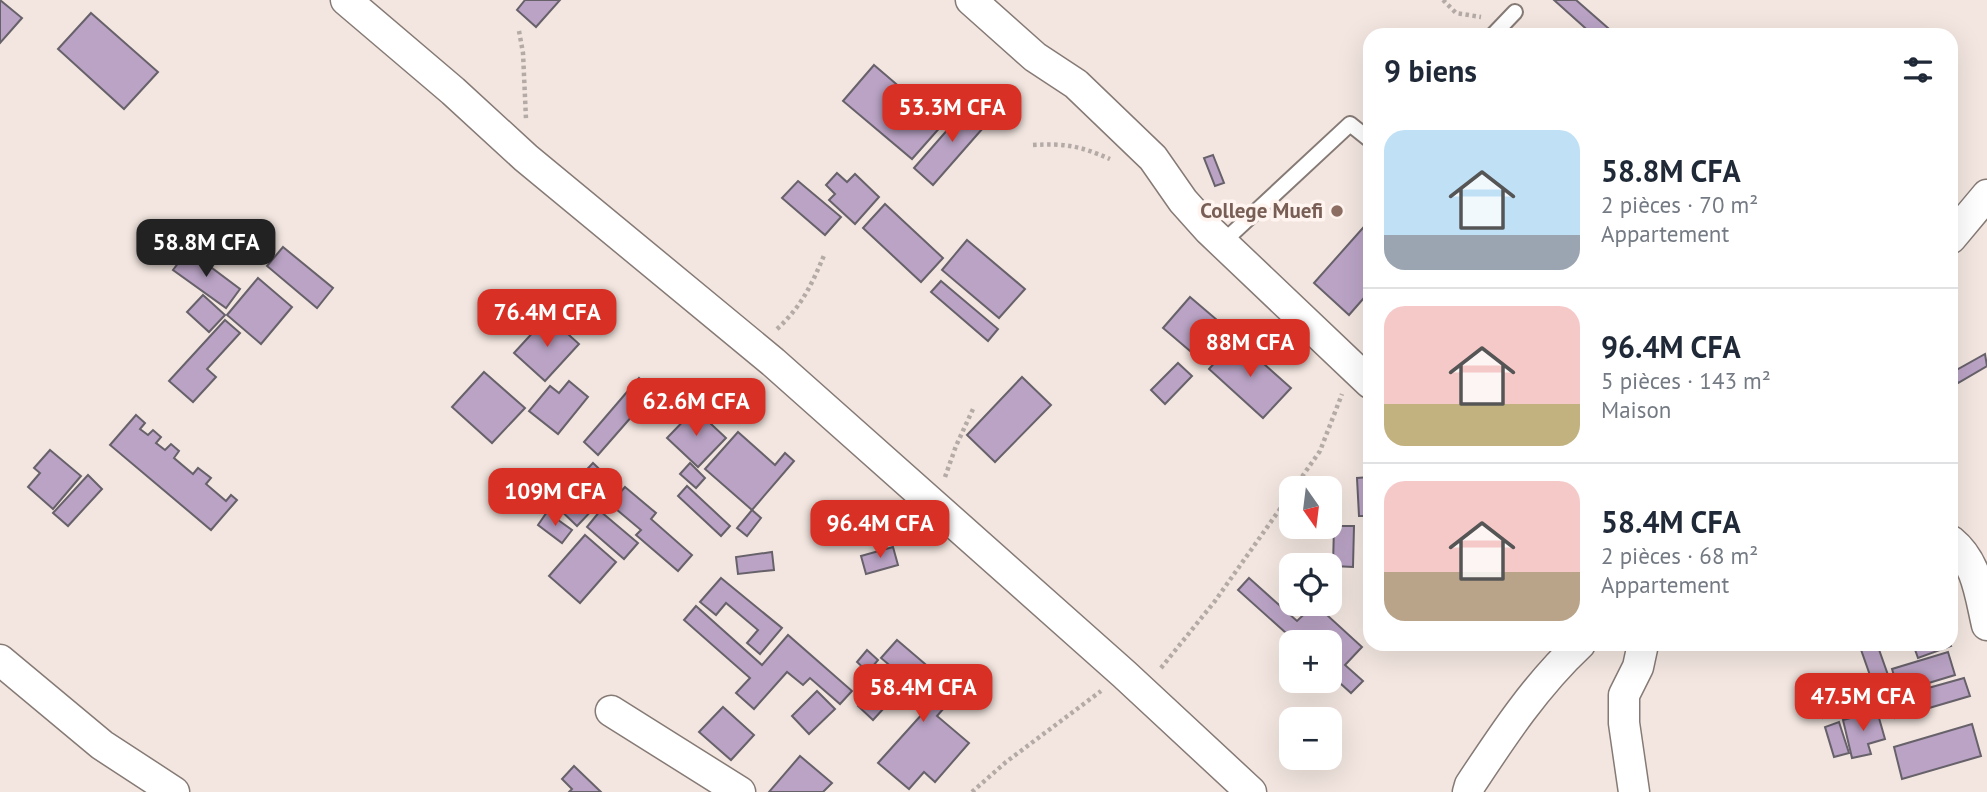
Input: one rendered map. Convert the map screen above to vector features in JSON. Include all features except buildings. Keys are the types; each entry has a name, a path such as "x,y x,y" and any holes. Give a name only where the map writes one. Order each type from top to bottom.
{"street":[{"path":"346,0 453,91 526,158 774,362 1133,682 1251,792"},
{"path":"971,0 1035,57 1086,93 1153,158 1183,201 1222,243 1362,375"},
{"path":"1958,230 1987,195"},
{"path":"1958,546 1975,573 1987,625"},
{"path":"1468,792 1506,729 1564,651"},
{"path":"1634,792 1623,723 1625,695 1638,667 1641,651"},
{"path":"0,660 102,745 174,792"},
{"path":"611,711 740,792"}],"lane":[{"path":"1500,28 1515,12"},
{"path":"1222,243 1350,124 1363,134"}],"path":[{"path":"1443,0 1456,13 1486,16"},
{"path":"519,31 524,73 526,158"},
{"path":"1033,145 1063,143 1090,150 1121,164"},
{"path":"775,330 790,316 809,290 825,253"},
{"path":"1303,476 1320,451 1362,375"},
{"path":"956,446 973,410"},
{"path":"972,792 1006,762 1133,682 1215,601 1279,510"}],"place":[{"name":"College Muefi","path":"1337,211"}]}
